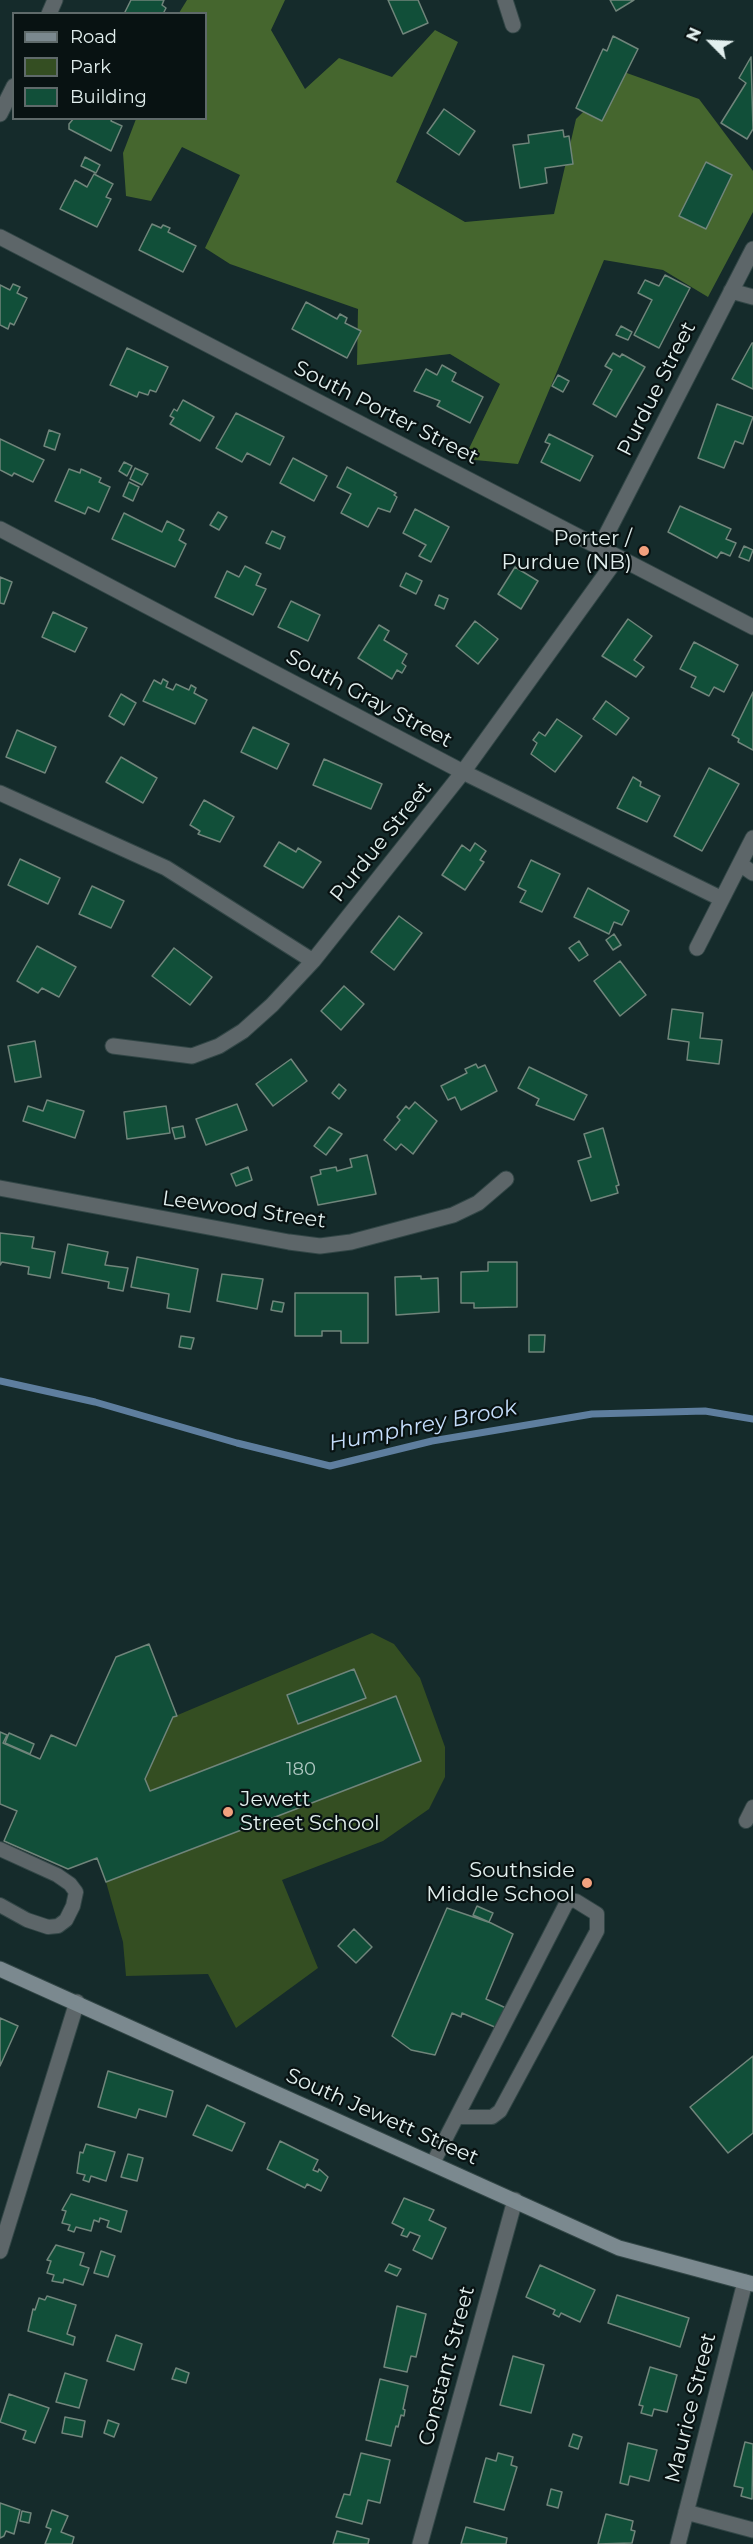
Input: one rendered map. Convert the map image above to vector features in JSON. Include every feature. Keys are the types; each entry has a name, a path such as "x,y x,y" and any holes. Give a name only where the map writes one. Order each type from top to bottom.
{"street":[{"path":"505,0 513,25"},
{"path":"0,114 12,90"},
{"name":"South Porter Street","path":"0,237 753,627"},
{"name":"Purdue Street","path":"600,547 753,249"},
{"path":"731,291 753,297"},
{"name":"South Gray Street","path":"0,529 464,772 722,899"},
{"name":"Purdue Street","path":"112,1046 192,1056 219,1046 243,1031 272,1005 313,961 464,772 618,557"},
{"path":"0,793 166,868 313,961"},
{"path":"697,948 753,838"},
{"path":"740,864 753,873"},
{"name":"Leewood Street","path":"0,1188 265,1238 321,1246 351,1242 453,1215 478,1203 506,1179"},
{"name":"South Jewett Street","path":"0,1968 619,2248 749,2283"},
{"path":"0,2251 77,2002"},
{"name":"Constant Street","path":"420,2544 515,2200"},
{"name":"Maurice Street","path":"678,2544 749,2283"},
{"path":"686,2512 753,2530"}],"lane":[{"path":"746,1821 753,1807"},
{"path":"0,1849 57,1875 70,1884 76,1892 73,1906 66,1920 58,1926 48,1927 27,1920 0,1905"},
{"path":"433,2163 566,1904 571,1900 576,1901 597,1914 597,1931 500,2111 492,2117 458,2116"}],"green space":[{"path":"187,0 285,0 271,30 305,89 339,58 392,77 435,30 458,42 396,182 465,222 554,214 576,119 624,72 699,99 753,171 753,212 708,297 663,270 604,260 518,464 464,459 500,384 450,354 357,365 358,309 230,264 205,248 240,175 182,147 151,201 126,196 123,153 136,120 207,120 207,12 180,12"},
{"path":"372,1633 394,1644 420,1678 445,1747 445,1777 429,1809 383,1841 282,1880 318,1968 236,2028 208,1974 126,1976 123,1942 106,1882 421,1761 396,1697 150,1791 145,1779 173,1717"}],"building":[{"path":"131,0 164,0 162,5 166,8 164,12 125,12"},
{"path":"388,0 418,0 428,23 403,34"},
{"path":"610,0 634,0 616,11"},
{"path":"613,36 638,49 602,121 576,108 603,49 607,51"},
{"path":"751,57 753,129 747,139 721,123 746,83 739,78"},
{"path":"444,109 475,131 459,155 427,133"},
{"path":"72,120 111,120 122,126 111,151 69,129"},
{"path":"563,130 564,137 569,136 573,164 545,168 547,183 520,188 513,145 529,143 528,135"},
{"path":"85,157 100,165 96,173 81,166"},
{"path":"706,162 732,175 706,229 679,216"},
{"path":"94,174 113,184 106,197 111,199 97,227 60,209 75,180 87,187"},
{"path":"152,224 161,228 163,225 170,228 168,232 196,246 183,272 139,250"},
{"path":"665,275 690,288 659,348 634,335 652,300 638,293 645,280 659,286"},
{"path":"13,284 20,287 17,293 27,298 14,325 10,323 8,329 0,325 0,285 10,290"},
{"path":"306,302 337,319 340,314 347,318 345,323 361,331 347,358 292,329"},
{"path":"621,326 632,332 628,340 616,335"},
{"path":"753,343 753,389 732,379"},
{"path":"127,348 168,367 156,392 150,390 148,395 139,392 137,397 110,385"},
{"path":"613,353 620,357 622,354 645,367 616,417 593,404 612,370 605,366"},
{"path":"442,365 456,373 452,381 483,397 470,423 437,406 440,401 414,391 426,369 437,375"},
{"path":"558,375 569,381 563,392 552,386"},
{"path":"183,400 214,417 200,441 170,424 174,418 170,416 174,409 177,411"},
{"path":"717,404 753,417 743,444 735,441 724,468 698,458"},
{"path":"236,413 284,437 270,465 247,453 242,462 216,448"},
{"path":"49,430 60,434 55,450 44,446"},
{"path":"549,434 593,456 580,481 541,462 550,444 545,442"},
{"path":"0,439 44,460 33,482 14,473 12,476 0,470"},
{"path":"293,458 327,476 314,501 280,483"},
{"path":"124,462 132,466 127,476 119,471"},
{"path":"347,467 396,493 394,495 397,497 390,512 378,508 368,527 341,513 351,494 337,487"},
{"path":"135,468 148,474 142,485 130,479"},
{"path":"69,469 80,473 81,469 101,478 99,482 110,487 99,512 88,507 85,514 55,501"},
{"path":"129,482 139,487 133,501 123,496"},
{"path":"680,506 731,529 726,539 736,543 730,556 721,552 717,558 668,532"},
{"path":"415,509 449,527 431,562 419,556 426,545 403,533"},
{"path":"218,512 227,517 219,530 210,525"},
{"path":"124,513 162,532 167,521 184,530 179,540 186,544 175,567 112,539"},
{"path":"272,531 285,537 280,549 266,543"},
{"path":"744,546 753,550 749,561 739,557"},
{"path":"245,566 261,574 256,585 266,589 253,615 215,597 227,571 239,577"},
{"path":"515,567 538,581 521,609 498,594"},
{"path":"406,573 422,581 416,594 400,586"},
{"path":"0,577 12,582 4,604 0,603"},
{"path":"439,595 448,599 444,609 435,605"},
{"path":"291,601 320,615 308,641 278,627"},
{"path":"53,612 87,628 75,652 42,637"},
{"path":"628,619 652,636 634,660 644,667 636,677 602,656"},
{"path":"475,621 498,639 478,664 456,646"},
{"path":"379,625 389,631 384,640 407,654 402,663 406,666 402,673 397,670 392,679 358,658"},
{"path":"694,642 738,665 724,692 714,687 709,696 691,687 696,677 680,669"},
{"path":"163,679 168,682 166,687 173,690 176,684 189,690 191,685 196,688 194,693 207,700 195,724 143,701 154,680 161,684"},
{"path":"753,692 753,750 738,742 739,739 732,735"},
{"path":"121,694 136,703 124,725 109,716"},
{"path":"606,701 629,718 616,735 593,719"},
{"path":"557,719 582,736 555,772 531,754 537,743 533,740 539,732 545,736"},
{"path":"253,727 289,744 277,769 241,752"},
{"path":"17,730 56,747 45,773 6,757"},
{"path":"121,757 157,778 143,803 106,782"},
{"path":"324,759 382,784 371,809 313,785"},
{"path":"709,768 739,784 702,851 674,836"},
{"path":"633,777 641,782 640,786 660,796 647,822 617,808"},
{"path":"204,800 234,817 220,842 198,834 200,831 190,825"},
{"path":"279,842 296,852 298,848 321,862 303,888 264,866"},
{"path":"475,843 486,851 480,860 484,862 465,890 442,875 462,845 470,851"},
{"path":"20,859 60,878 48,904 8,885"},
{"path":"531,860 560,874 542,912 520,902 526,891 518,887"},
{"path":"92,886 124,901 111,928 79,914"},
{"path":"588,888 629,911 622,925 614,922 609,934 574,917"},
{"path":"399,916 422,933 394,970 371,952"},
{"path":"614,934 621,945 613,950 606,940"},
{"path":"579,941 588,955 579,961 569,948"},
{"path":"37,946 76,967 59,997 42,988 38,993 17,981"},
{"path":"174,948 212,977 190,1005 152,976"},
{"path":"620,961 646,995 620,1016 594,981"},
{"path":"344,986 364,1004 341,1030 321,1011"},
{"path":"672,1009 703,1013 700,1038 722,1040 719,1064 687,1060 689,1042 668,1039"},
{"path":"35,1041 41,1077 15,1082 8,1046"},
{"path":"291,1059 307,1081 273,1106 256,1084"},
{"path":"476,1064 478,1068 485,1065 497,1091 461,1110 455,1097 448,1100 441,1086 467,1073 465,1069"},
{"path":"529,1067 587,1095 574,1120 536,1105 539,1099 518,1088"},
{"path":"339,1084 346,1090 339,1099 332,1093"},
{"path":"47,1100 84,1111 75,1138 23,1121 28,1106 43,1111"},
{"path":"415,1102 437,1121 413,1154 401,1144 396,1150 384,1140 400,1120 397,1117 406,1106 409,1109"},
{"path":"237,1104 247,1130 206,1145 196,1119"},
{"path":"166,1106 170,1133 127,1139 124,1112"},
{"path":"183,1126 185,1137 175,1139 172,1128"},
{"path":"329,1127 342,1134 326,1155 314,1146"},
{"path":"603,1128 619,1185 616,1186 618,1193 591,1201 578,1161 591,1157 584,1134"},
{"path":"367,1155 376,1194 318,1205 311,1177 321,1174 320,1170 336,1167 337,1171 352,1167 350,1159"},
{"path":"248,1167 252,1180 236,1186 231,1174"},
{"path":"0,1233 34,1237 32,1248 55,1252 50,1278 28,1274 29,1267 2,1262 0,1265"},
{"path":"68,1244 108,1252 105,1265 128,1268 123,1291 108,1288 109,1282 62,1273"},
{"path":"137,1257 198,1269 190,1312 167,1308 169,1294 131,1287"},
{"path":"488,1262 517,1262 517,1307 474,1308 474,1303 461,1303 461,1272 488,1271"},
{"path":"222,1274 263,1279 257,1309 217,1301"},
{"path":"421,1276 421,1279 438,1278 439,1312 396,1315 395,1277"},
{"path":"295,1293 368,1293 368,1343 341,1343 341,1331 322,1331 322,1336 295,1336"},
{"path":"273,1301 284,1303 282,1312 271,1310"},
{"path":"529,1335 545,1335 544,1352 529,1352"},
{"path":"181,1336 194,1338 191,1349 179,1347"},
{"path":"149,1644 177,1716 173,1717 145,1779 150,1791 396,1696 421,1761 106,1882 97,1858 68,1869 4,1841 17,1811 0,1804 0,1732 7,1735 3,1743 40,1759 51,1735 76,1746 116,1657"},
{"path":"354,1669 366,1698 298,1724 287,1695"},
{"path":"9,1733 34,1744 30,1754 5,1743"},
{"path":"477,1906 493,1913 489,1922 473,1915"},
{"path":"447,1908 491,1923 513,1934 486,1999 506,2008 497,2028 462,2013 461,2017 452,2013 435,2055 411,2050 392,2036"},
{"path":"354,1929 372,1947 356,1963 338,1946"},
{"path":"0,2018 18,2026 0,2066"},
{"path":"753,2056 753,2133 728,2153 690,2107"},
{"path":"108,2071 173,2091 166,2117 139,2109 136,2118 98,2107"},
{"path":"207,2105 245,2123 232,2151 193,2135"},
{"path":"280,2141 318,2160 313,2170 318,2172 319,2169 328,2177 321,2191 307,2184 305,2188 267,2169"},
{"path":"86,2144 115,2152 106,2181 91,2176 89,2182 83,2180 85,2175 77,2173 80,2152 83,2153"},
{"path":"128,2154 143,2158 137,2181 121,2177"},
{"path":"71,2194 127,2211 121,2232 107,2227 109,2221 100,2218 99,2222 94,2220 91,2231 76,2227 74,2232 68,2230 70,2225 62,2223 66,2211 62,2210"},
{"path":"404,2198 434,2210 429,2220 446,2228 432,2259 413,2250 420,2236 410,2232 407,2237 401,2235 404,2229 392,2223"},
{"path":"56,2245 84,2253 80,2265 89,2268 83,2285 64,2279 63,2283 52,2281 54,2275 47,2273 51,2261 47,2260"},
{"path":"101,2251 115,2256 108,2277 94,2273"},
{"path":"389,2264 401,2269 397,2276 385,2271"},
{"path":"540,2265 595,2290 580,2322 561,2313 559,2317 553,2314 555,2310 526,2297"},
{"path":"617,2295 689,2318 680,2347 608,2323"},
{"path":"47,2296 76,2305 67,2334 75,2337 73,2345 28,2331 33,2309 35,2310 39,2298 45,2300"},
{"path":"397,2306 426,2314 416,2357 411,2356 407,2372 384,2367"},
{"path":"116,2335 142,2344 134,2370 107,2361"},
{"path":"513,2356 544,2365 531,2413 500,2405"},
{"path":"650,2367 677,2375 667,2412 654,2409 652,2416 641,2413 643,2406 639,2405"},
{"path":"176,2368 189,2373 186,2383 172,2379"},
{"path":"65,2373 87,2380 79,2408 56,2402"},
{"path":"380,2379 408,2386 403,2409 405,2410 404,2416 401,2415 398,2427 396,2426 391,2446 366,2440"},
{"path":"9,2394 49,2408 35,2443 23,2439 26,2431 0,2422"},
{"path":"65,2417 85,2421 82,2437 62,2433"},
{"path":"108,2420 119,2424 114,2437 104,2433"},
{"path":"573,2434 582,2437 578,2449 569,2446"},
{"path":"745,2442 753,2444 752,2499 741,2496 743,2488 734,2486"},
{"path":"628,2443 657,2450 649,2481 630,2476 628,2485 620,2483"},
{"path":"361,2453 390,2460 380,2503 368,2500 362,2524 336,2517 344,2494 350,2495"},
{"path":"498,2453 513,2457 511,2465 517,2467 504,2510 474,2502 486,2458 496,2461"},
{"path":"551,2489 562,2492 558,2508 547,2505"},
{"path":"0,2503 20,2510 14,2534 6,2531 0,2538"},
{"path":"52,2510 68,2516 61,2532 74,2537 72,2544 45,2544 51,2529 46,2527"},
{"path":"22,2511 31,2513 29,2523 20,2521"},
{"path":"606,2514 633,2521 631,2530 635,2531 632,2543 598,2544"},
{"path":"466,2527 507,2538 506,2544 461,2544"},
{"path":"337,2531 369,2539 368,2544 333,2544"}],"waterway":[{"name":"Humphrey Brook","path":"0,1381 95,1402 237,1443 330,1466 432,1441 592,1414 705,1411 753,1419"}],"place":[{"name":"Porter / Purdue (NB)","path":"644,551"},
{"name":"Jewett Street School","path":"228,1812"},
{"name":"Southside Middle School","path":"587,1883"}]}
